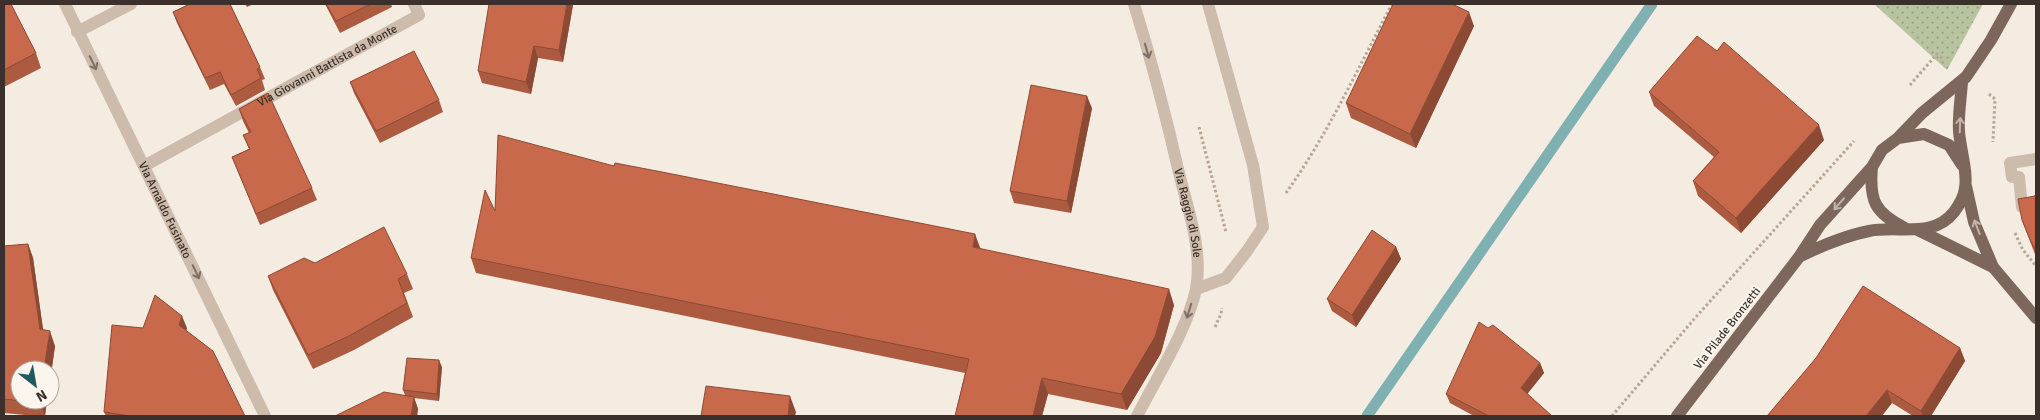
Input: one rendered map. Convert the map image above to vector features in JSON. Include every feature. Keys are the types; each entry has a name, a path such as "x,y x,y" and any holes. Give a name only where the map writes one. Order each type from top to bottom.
{"main road":[{"name":"Via Pilade Bronzetti","path":"1677,416 1799,257 1820,225 1872,168 1882,150 1898,138 1922,113 1962,82 1991,40 2011,4"},
{"name":"Via Pilade Bronzetti","path":"1799,257 1833,240 1870,231 1935,227 1950,217 1961,203 1966,186 1959,130 1962,82"},
{"name":"Via Pilade Bronzetti","path":"1898,138 1924,134 1949,145 1964,168"},
{"path":"1872,168 1870,187 1875,205 1888,219 1993,267"},
{"path":"1966,186 1974,222 1993,267 2036,318"}],"street":[{"name":"Via Arnaldo Fusinato","path":"65,4 265,416"},
{"path":"77,32 131,4"},
{"name":"Via Giovanni Battista da Monte","path":"144,166 419,15 414,4"},
{"name":"Via Raggio di Sole","path":"1134,4 1167,122 1197,246 1196,289 1188,317 1136,416"},
{"path":"1196,289 1226,278 1247,251 1262,227 1253,166 1208,4"},
{"path":"2036,158 2010,163 2012,177 2019,176 2022,208 2036,205"}],"path":[{"path":"1262,227 1299,176 1351,85 1392,4"},
{"path":"1908,86 1937,54"},
{"path":"1612,416 1695,318 1860,135"},
{"path":"2023,250 2036,266"}],"green space":[{"path":"1874,4 1983,4 1947,70"}],"building":[{"path":"4,4 11,4 36,53 4,70"},
{"path":"187,4 230,4 260,67 257,69 261,78 231,95 220,72 205,78 173,12"},
{"path":"326,4 371,4 336,21"},
{"path":"489,4 567,4 559,50 534,46 526,82 478,71"},
{"path":"1393,4 1452,4 1469,12 1410,134 1346,103"},
{"path":"1697,36 1717,51 1724,42 1819,125 1736,218 1693,181 1719,152 1649,92"},
{"path":"414,51 439,100 376,131 350,82"},
{"path":"1031,85 1087,96 1067,201 1010,191"},
{"path":"268,93 312,188 256,214 232,157 250,149 243,135 251,132 239,109"},
{"path":"498,135 614,166 615,163 975,234 973,247 1169,289 1155,337 1121,394 1042,378 1033,416 955,416 969,359 471,258 485,190 495,211"},
{"path":"2036,193 2036,250 2022,220 2018,199 2035,196"},
{"path":"384,227 407,274 398,279 407,303 349,336 308,355 268,276 304,258 315,263"},
{"path":"1372,230 1396,247 1352,315 1327,299"},
{"path":"28,244 40,329 50,331 46,360 10,360 10,400 4,399 4,246"},
{"path":"1863,286 1960,348 1921,411 1887,390 1866,416 1767,416 1816,358"},
{"path":"155,295 182,316 179,325 213,351 245,416 130,416 104,412 112,325 143,328"},
{"path":"1479,322 1488,328 1493,325 1540,363 1521,388 1552,416 1489,416 1446,394"},
{"path":"407,358 439,360 437,394 403,390"},
{"path":"706,386 790,396 788,416 701,416"},
{"path":"384,392 414,397 411,416 335,416"}],"waterway":[{"path":"1367,416 1652,4"}]}
